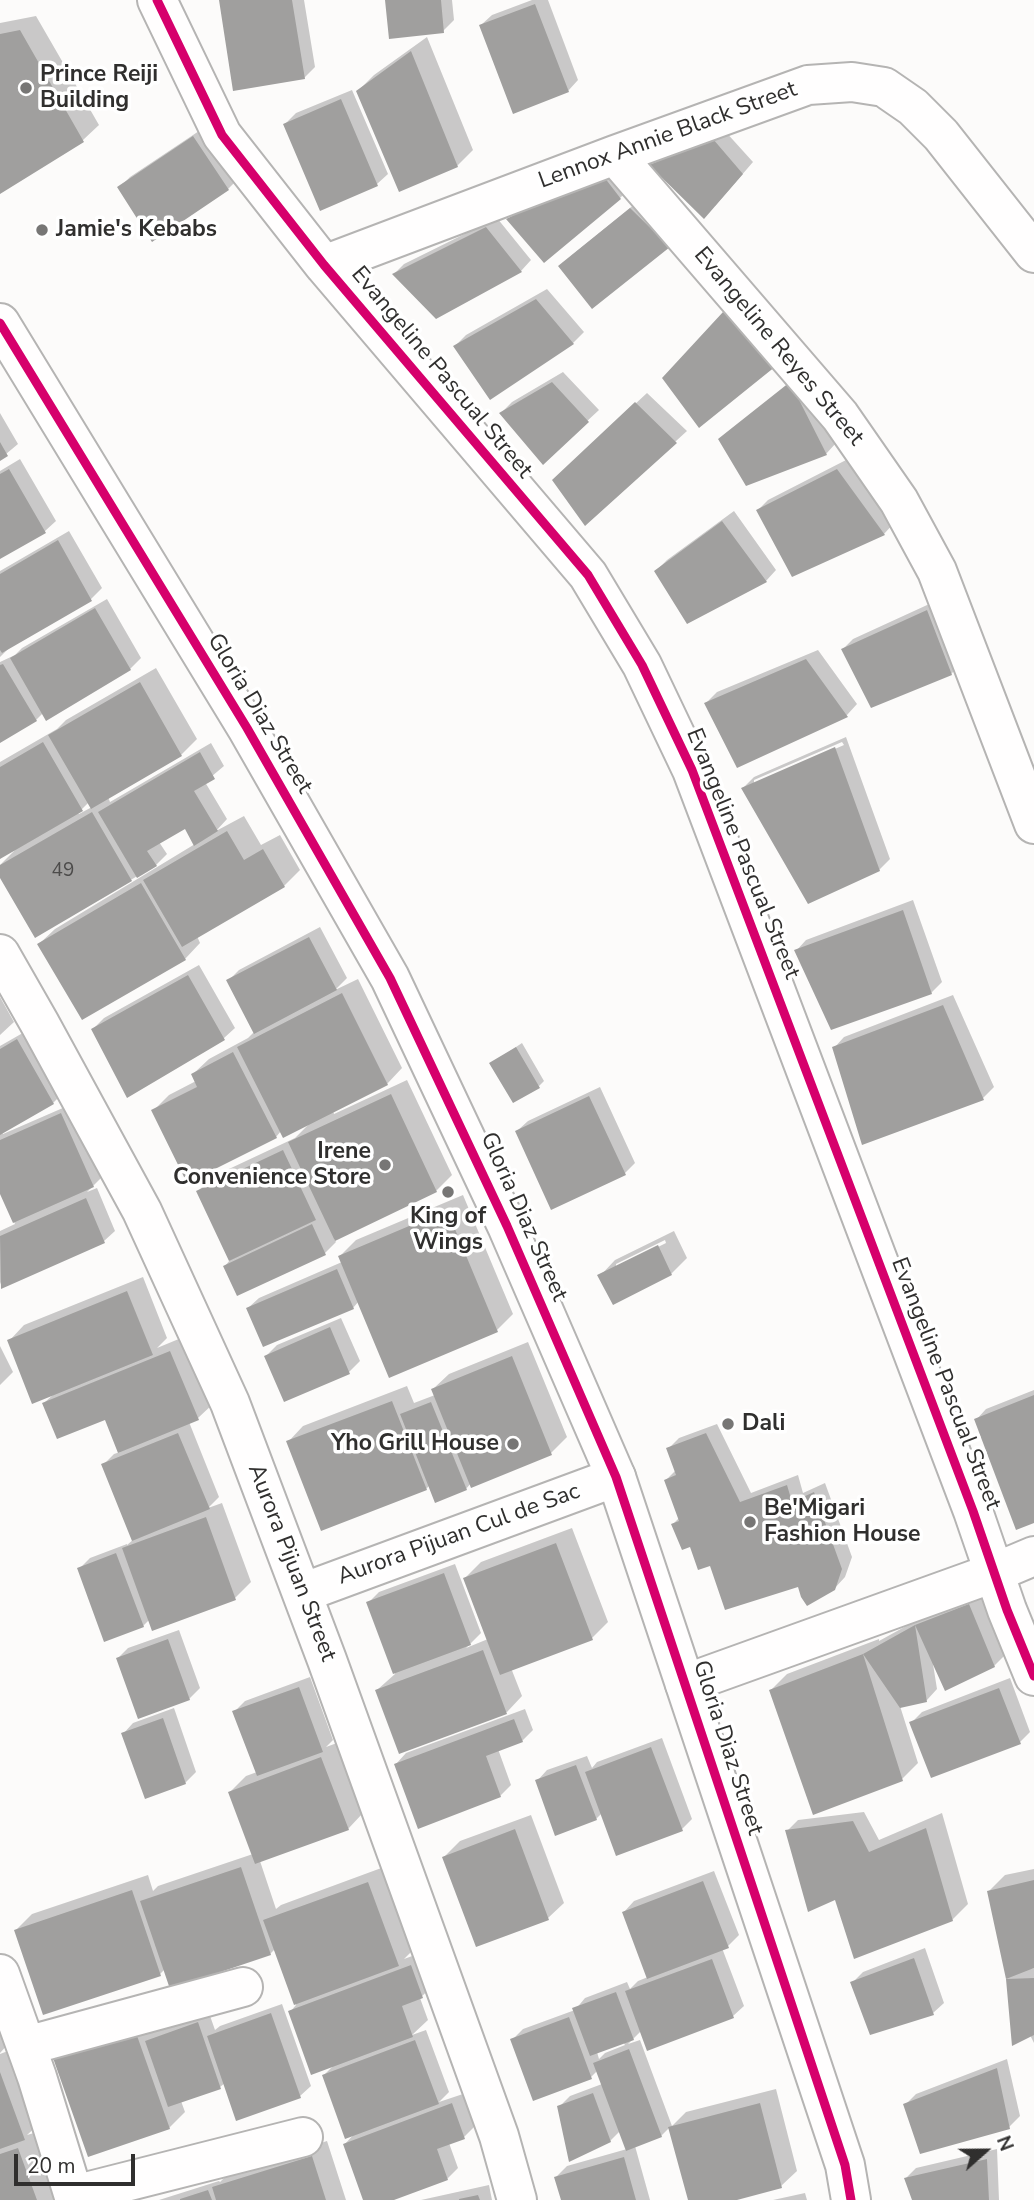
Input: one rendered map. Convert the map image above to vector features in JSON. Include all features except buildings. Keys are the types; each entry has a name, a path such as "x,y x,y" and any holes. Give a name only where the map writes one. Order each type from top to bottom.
{"street":[{"name":"Evangeline Pascual Street","path":"157,0 222,135 324,265 588,575 642,665 692,770 1034,1676"},
{"name":"Lennox Annie Black Street","path":"324,265 808,85 852,82 884,87 913,107 941,135 1034,253"},
{"name":"Evangeline Reyes Street","path":"615,155 841,416 899,501 937,571 1034,824"},
{"name":"Gloria Diaz Street","path":"0,323 247,728 390,978 507,1226 616,1477 845,2165 851,2200"},
{"name":"Aurora Pijuan Street","path":"0,954 142,1211 230,1403 302,1593 499,2136 517,2200"},
{"name":"Aurora Pijuan Cul de Sac","path":"302,1593 616,1477"},
{"path":"685,1684 1034,1556"},
{"path":"0,1974 74,2197 303,2137"},
{"path":"26,2046 243,1987"}],"cycle path":[{"path":"157,0 222,135 324,265 588,575 642,665 692,770 1034,1676"},
{"path":"0,323 247,728 390,978 507,1226 616,1477 845,2165 851,2200"}],"place":[{"name":"Prince Reiji Building","path":"26,88"},
{"name":"Jamie's Kebabs","path":"42,230"},
{"name":"Irene Convenience Store","path":"385,1165"},
{"name":"King of Wings","path":"448,1192"},
{"name":"Dali","path":"728,1424"},
{"name":"Yho Grill House","path":"513,1444"},
{"name":"Be'Migari Fashion House","path":"750,1522"}]}
